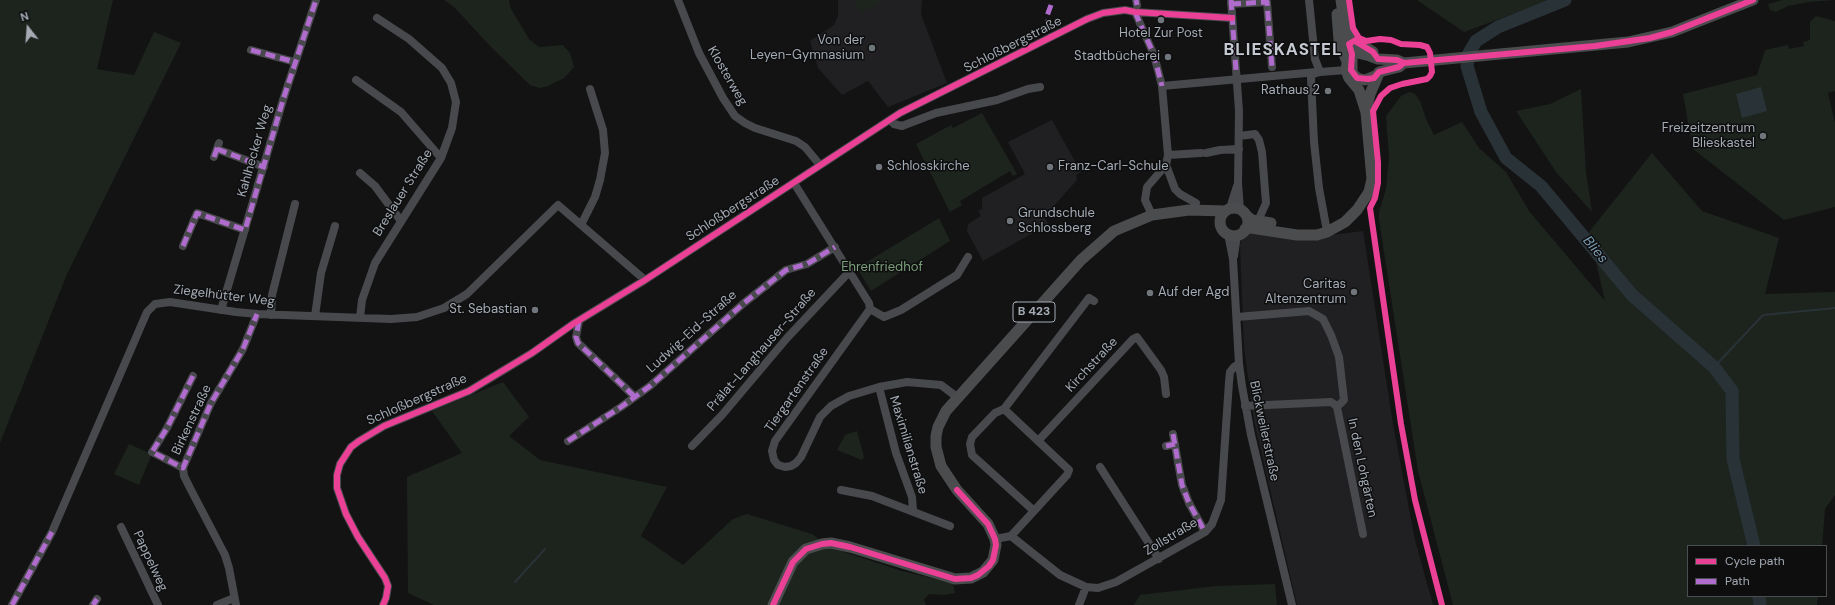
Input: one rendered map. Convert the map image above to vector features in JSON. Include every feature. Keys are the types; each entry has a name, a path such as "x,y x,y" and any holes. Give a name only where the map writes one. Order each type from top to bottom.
{"main road":[{"path":"1336,0 1339,40 1355,76 1361,80 1368,80 1378,74 1399,67 1404,63"},
{"path":"1237,233 1251,228 1297,235 1317,235 1345,222 1357,210 1369,192 1372,179 1366,112 1359,90 1349,78 1346,30 1341,0"},
{"path":"1349,63 1356,57 1363,54 1378,59 1397,60 1404,63 1628,42 1672,32 1753,0"},
{"path":"1346,30 1356,41 1372,52 1380,64 1366,112"},
{"name":"B 423","path":"995,539 988,524 947,477 938,456 936,446 938,427 946,411 958,397 1098,243 1122,226 1152,214 1189,210 1198,207 1236,211 1252,220 1300,228 1330,228"},
{"name":"B 423","path":"1198,207 1220,222 1222,229 1237,233"},
{"path":"1220,222 1222,214 1236,211 1247,225 1237,233"},
{"path":"773,605 793,562 806,549 822,544 831,543 850,547 955,579 971,578 978,575 989,566 993,560 996,545 995,539"}],"street":[{"name":"Kahlhecker Weg","path":"221,310 295,62 316,0"},
{"name":"Klosterweg","path":"678,0 699,53 723,98 735,116 744,123 755,128 796,141 805,147 820,165"},
{"path":"1309,0 1316,64 1320,72"},
{"path":"1236,211 1239,136 1237,80 1231,2 1267,2 1272,67"},
{"path":"1136,6 1154,55 1162,86 1168,155 1166,165 1147,187 1145,200 1152,214"},
{"name":"Schloßbergstraße","path":"383,605 388,586 385,578 358,537 346,514 337,488 337,475 340,464 351,447 359,441 384,426 469,391 532,353 578,321 645,280 891,120 1087,19 1103,13 1125,10 1136,6 1232,18"},
{"name":"Breslauer Straße","path":"360,318 362,300 374,263 441,158 452,128 456,102 451,82 442,68 409,39 377,18"},
{"path":"251,50 295,62"},
{"path":"1330,228 1318,188 1310,81 1313,74 1349,63"},
{"path":"1162,86 1320,72"},
{"path":"1302,73 1310,81"},
{"path":"356,80 401,112 441,158"},
{"path":"891,120 894,124 902,126 936,113 997,100 1028,89 1040,87"},
{"path":"590,89 603,130 605,153 595,197 581,225 645,280"},
{"path":"1239,136 1255,134 1259,140 1262,152 1266,202 1258,221"},
{"path":"1168,155 1239,149"},
{"path":"217,150 264,167"},
{"path":"1166,165 1175,189 1198,207"},
{"path":"360,173 375,186 402,221"},
{"path":"794,183 850,271 869,303 870,309 884,317 902,310 957,276 968,257"},
{"path":"271,315 272,295 294,204"},
{"name":"Ziegelhütter Weg","path":"12,605 52,532 147,312 155,304 163,302 271,315 391,319 417,317 456,302 478,285 558,205 581,225"},
{"path":"183,246 197,213 245,230"},
{"path":"315,316 321,273 335,226"},
{"name":"Blickweilerstraße","path":"1237,233 1234,259 1239,364 1245,406 1292,605"},
{"name":"Ludwig-Eid-Straße","path":"568,441 635,397 666,373 744,302 786,270 807,264 834,247"},
{"name":"Prälat-Langhauser-Straße","path":"692,446 722,415 787,338 850,271"},
{"path":"1033,510 972,455 970,450 972,437 995,413 1004,409 1089,298 1094,301"},
{"name":"Tiergartenstraße","path":"870,309 775,441 772,451 774,460 778,465 785,467 796,463 801,457 815,424 825,412 849,396 878,387 907,382 941,385 958,397"},
{"name":"In den Lohgärten","path":"1237,316 1309,311 1323,319 1339,357 1344,400 1337,407"},
{"name":"Birkenstraße","path":"235,601 225,555 184,476 183,468 211,403 243,349 257,314"},
{"path":"578,321 576,337 578,342 635,397"},
{"name":"Kirchstraße","path":"1038,441 1133,339 1137,338 1161,370 1164,377 1166,394"},
{"name":"Zollstraße","path":"1011,536 1060,575 1086,587 1098,588 1107,586 1159,559 1205,532 1212,524 1221,500 1230,372 1239,364"},
{"path":"183,468 152,452 167,428 193,376"},
{"name":"Maximilianstraße","path":"878,387 896,453 912,497 913,511"},
{"name":"In den Lohgärten","path":"1245,406 1331,402 1337,407 1363,534"},
{"path":"995,539 1011,536 1033,510 1067,475 1069,470 1004,409"},
{"path":"1173,434 1170,445 1182,485 1189,503 1205,532"},
{"path":"1100,467 1159,559"},
{"name":"Maximilianstraße","path":"841,490 872,496 950,526"},
{"name":"Pappelweg","path":"121,527 158,605"},
{"path":"1079,605 1086,587"},
{"path":"217,605 235,601"}],"shaded area":[{"name":"Von der Leyen-Gymnasium","path":"838,0 922,0 921,14 947,83 888,107 868,81 842,95 818,68 810,41 834,25 838,16"},
{"path":"1761,87 1767,111 1742,118 1736,94"},
{"path":"1052,120 1081,172 1076,175 1077,180 1044,217 1049,224 983,261 967,231 968,224 981,216 978,211 982,209 982,198 1025,174 1008,142"},
{"path":"1363,231 1393,424 1415,540 1433,605 1297,605 1254,421 1244,347 1240,245 1242,238 1253,233 1302,239"}],"green space":[{"path":"0,0 113,0 97,69 134,75 154,32 181,43 67,274 0,443"},
{"path":"444,0 509,0 510,7 529,39 539,47 563,45 570,53 574,67 564,78 548,86 539,88 530,85 492,48 454,7"},
{"path":"854,0 885,0 860,13"},
{"path":"1417,0 1551,0 1464,32"},
{"path":"1783,0 1835,0 1809,2 1788,6 1776,12 1770,10 1768,4"},
{"name":"Freizeitzentrum Blieskastel","path":"1816,16 1835,21 1835,91 1828,93 1835,123 1835,207 1784,220 1693,149 1683,94 1757,75 1765,50 1788,45 1789,49 1804,46 1803,42 1810,40 1810,22"},
{"path":"1581,89 1586,172 1592,212 1556,172 1516,111 1550,104"},
{"path":"1409,92 1415,94 1420,101 1434,135 1462,122 1479,148 1506,172 1529,211 1605,301 1589,232 1652,153 1702,211 1779,238 1765,294 1835,292 1835,495 1825,509 1822,545 1687,545 1687,597 1818,597 1817,605 1453,605 1418,471 1379,220 1379,212 1386,189 1389,157 1386,116 1401,96"},
{"path":"982,113 1017,174 1013,176 1010,171 960,201 962,205 950,212 916,144 951,125 953,128"},
{"name":"Ehrenfriedhof","path":"939,218 950,241 871,291 857,268"},
{"path":"503,382 529,417 509,436 540,460 667,487 641,536 683,565 733,519 747,514 812,534 829,547 902,571 953,583 955,593 944,595 929,594 924,600 926,605 434,605 408,593 407,477 462,453 432,411"},
{"path":"857,431 864,457 862,460 837,450 845,435"},
{"path":"129,444 147,452 151,456 139,485 114,474"},
{"path":"1275,584 1277,605 1134,605 1140,595 1216,586"}],"waterway":[{"name":"Blies","path":"1565,0 1498,27 1476,41 1469,53 1467,66 1481,112 1506,158 1541,186 1632,295 1714,367 1732,391 1733,459 1754,545"},
{"path":"1714,367 1763,315 1835,308"},
{"path":"515,582 545,549"},
{"name":"Blies","path":"1759,597 1760,605"}],"marked path":[{"path":"183,246 197,213 245,230 283,100 316,0"},
{"path":"1136,0 1137,5"},
{"path":"1231,0 1236,70"},
{"path":"1231,4 1267,2 1272,67"},
{"path":"1051,5 1047,16 1052,38"},
{"path":"1135,12 1154,55 1162,86"},
{"path":"251,50 295,62"},
{"path":"214,157 219,143"},
{"path":"217,149 264,167"},
{"path":"568,441 621,407 650,386 744,303 786,270 807,264 835,247"},
{"path":"193,376 167,428 152,452 183,468 211,403 243,349 257,314"},
{"path":"579,321 576,337 578,343 635,397"},
{"path":"1173,434 1182,485 1189,503 1205,532"},
{"path":"1166,446 1175,444"},
{"path":"12,605 52,532"},
{"path":"93,605 97,599"}],"cycle path":[{"path":"1349,0 1353,28 1359,38 1366,41 1380,39 1391,40 1401,44 1420,45 1427,47 1430,53 1432,72 1430,76 1427,79 1390,88 1381,96 1373,111 1378,162 1378,183 1375,198 1370,208 1401,424 1415,500 1442,605"},
{"path":"1355,41 1373,52 1378,59 1397,60 1404,63 1595,46 1650,38 1672,32 1753,0"},
{"path":"383,605 388,586 385,578 358,537 346,514 337,488 337,475 340,464 351,447 359,441 384,426 469,391 532,353 573,324 645,280 900,113 1087,19 1103,13 1125,10 1135,12 1232,18"},
{"path":"1359,38 1349,44 1352,54 1351,70 1357,78 1374,78 1379,72 1399,67 1404,63"},
{"path":"773,605 793,562 806,549 822,544 831,543 850,547 955,579 971,578 978,575 989,566 993,560 996,545 995,539 988,524 957,490"}],"place":[{"name":"Hotel Zur Post","path":"1161,20"},
{"name":"Von der Leyen-Gymnasium","path":"872,48"},
{"name":"Stadtbücherei","path":"1168,57"},
{"name":"Rathaus 2","path":"1328,91"},
{"name":"Freizeitzentrum Blieskastel","path":"1763,136"},
{"name":"Schlosskirche","path":"879,167"},
{"name":"Franz-Carl-Schule","path":"1050,167"},
{"name":"Grundschule Schlossberg","path":"1010,221"},
{"name":"Caritas Altenzentrum","path":"1354,292"},
{"name":"Auf der Agd","path":"1150,293"},
{"name":"St. Sebastian","path":"535,310"}],"district":[{"name":"BLIESKASTEL","path":"1283,51"}]}
